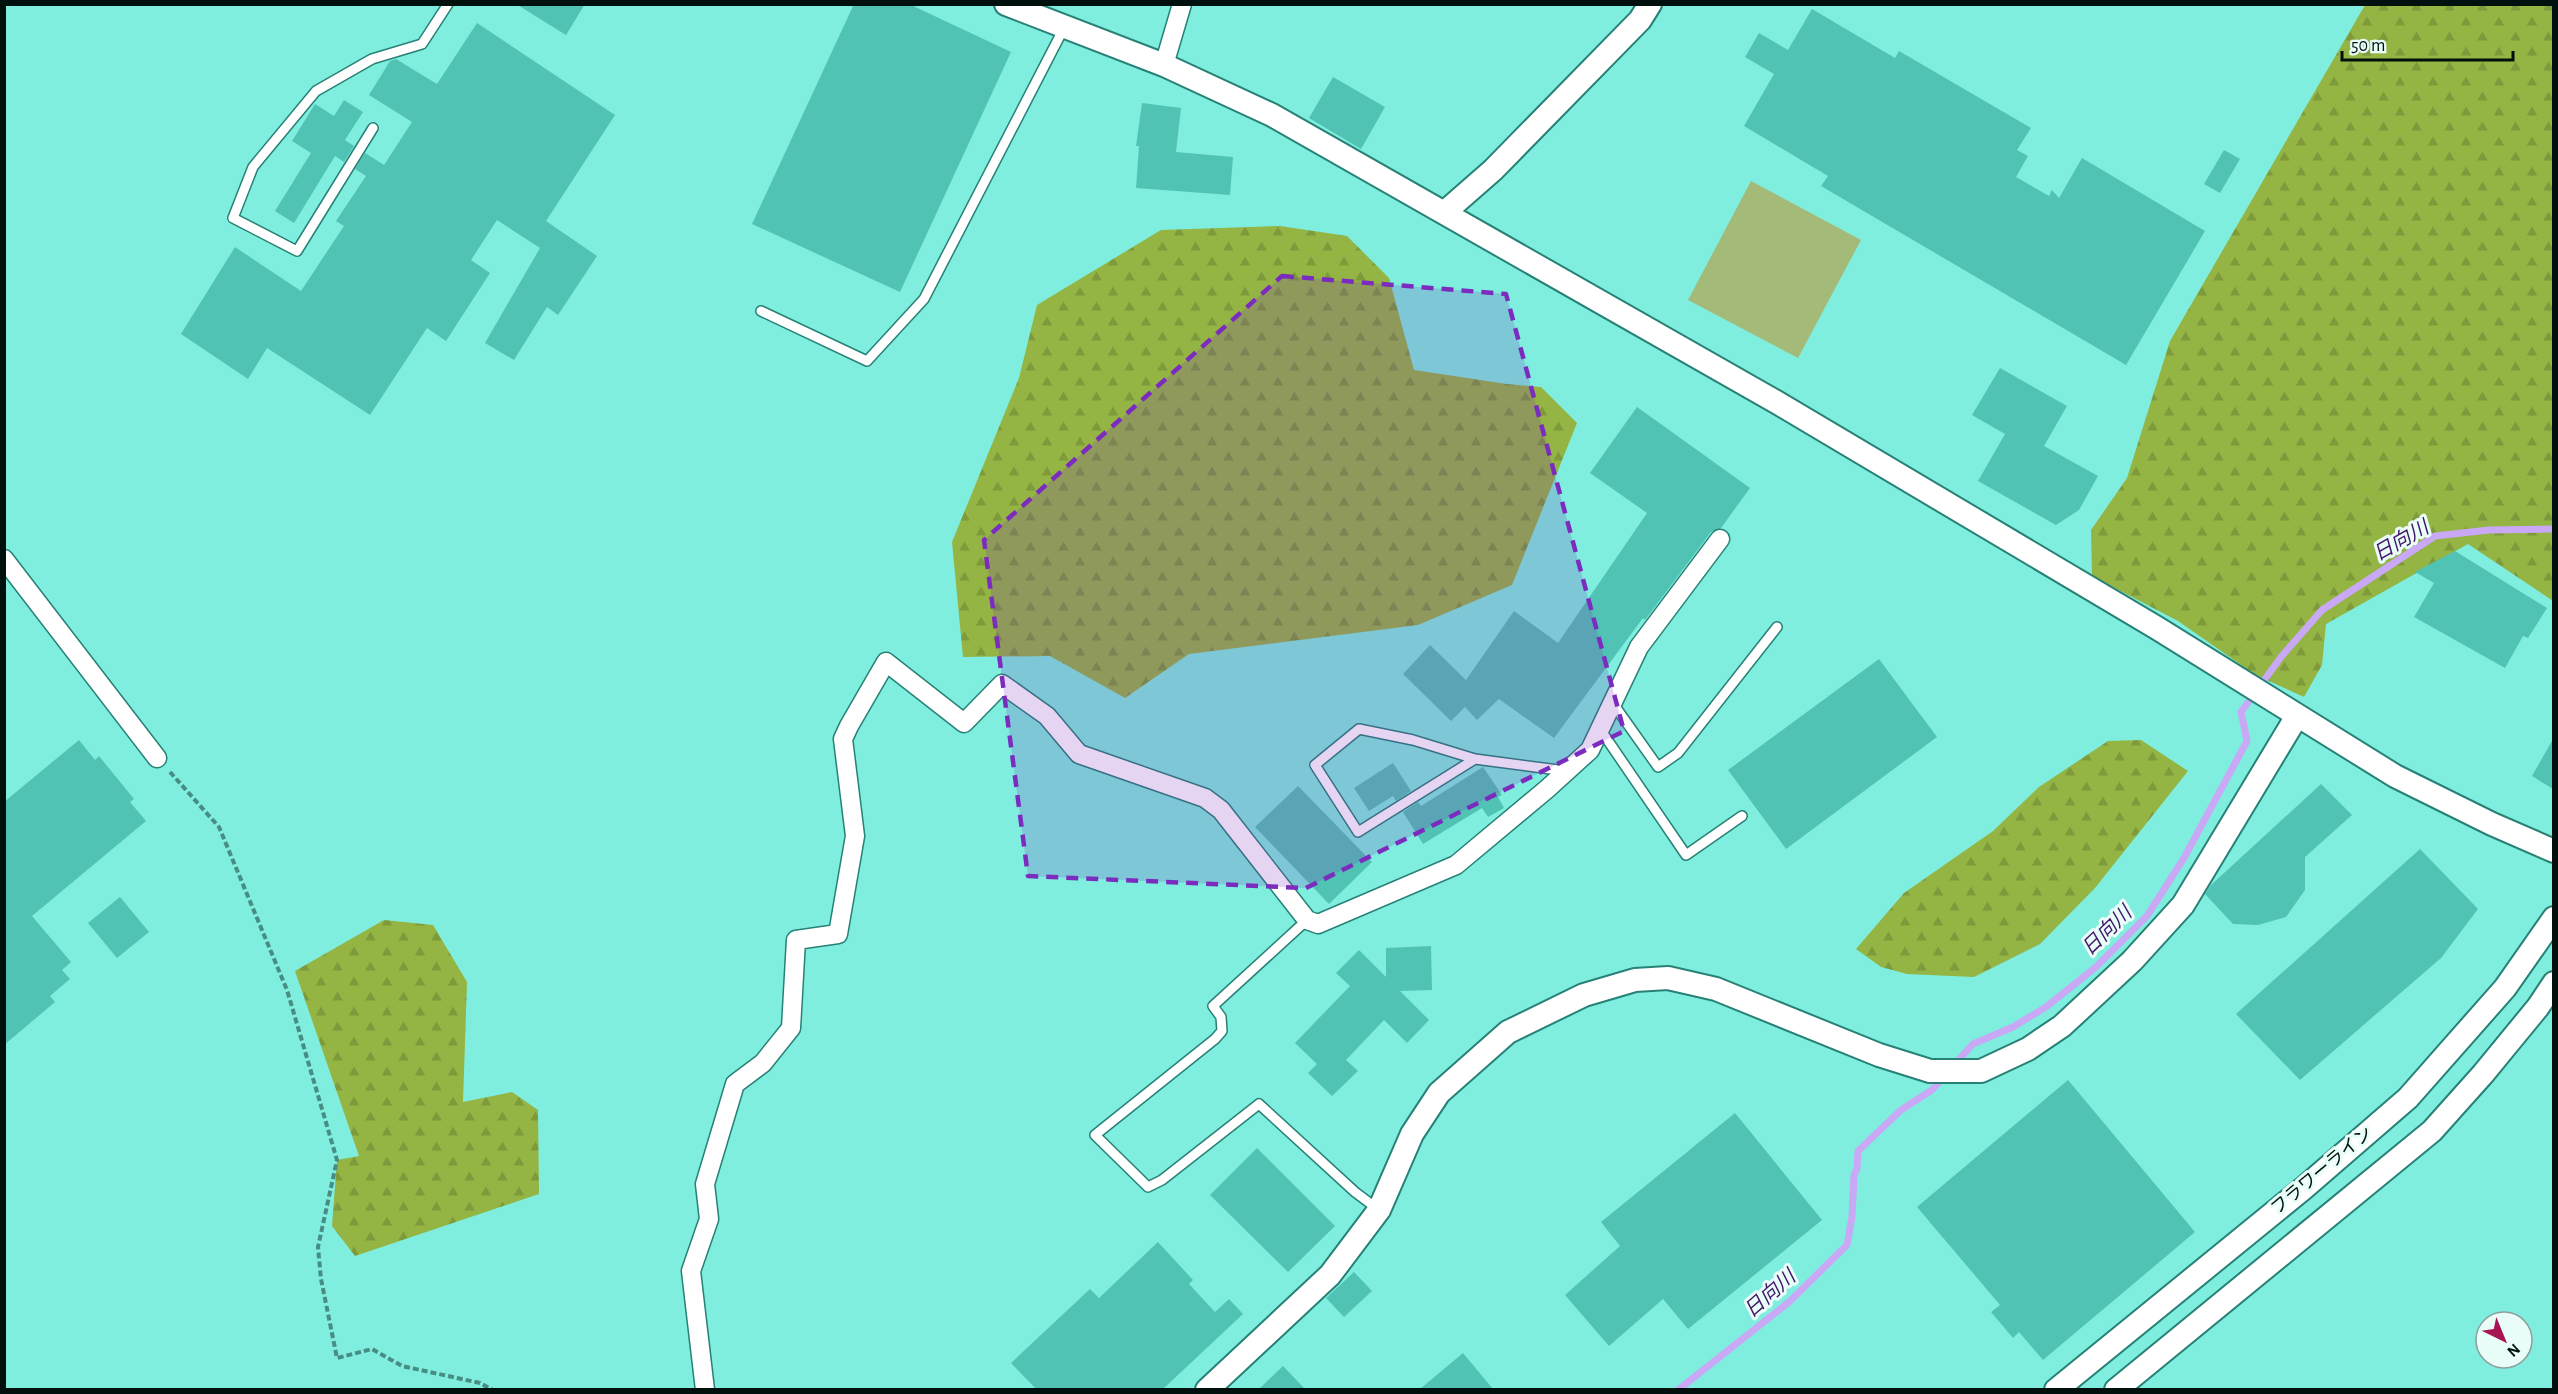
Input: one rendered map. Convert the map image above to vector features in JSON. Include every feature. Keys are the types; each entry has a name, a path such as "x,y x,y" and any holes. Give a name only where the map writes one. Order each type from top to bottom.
{"street":[{"path":"1006,4 1164,65 1272,115 1798,416 2157,628 2395,776 2553,851"},
{"path":"1164,65 1182,4"},
{"path":"1445,212 1517,146 1640,20 1650,4"},
{"path":"705,1389 691,1270 709,1218 705,1184 735,1084 763,1063 791,1028 796,940 838,934 855,836 843,739 886,662 964,723 1002,684 1047,716 1079,754 1205,798 1221,810 1307,920 1318,924 1456,865 1590,750 1639,647 1720,539"},
{"path":"4,559 157,758"},
{"path":"1207,1389 1330,1275 1378,1210 1412,1134 1439,1093 1508,1032 1584,995 1635,980 1668,978 1716,989 1879,1055 1930,1071 1981,1071 2028,1049 2062,1026 2132,961 2183,905 2297,716"},
{"name":"フラワーライン","path":"2056,1389 2304,1188 2408,1098 2505,988 2553,918"},
{"path":"2116,1389 2432,1131 2497,1058 2538,1007 2553,983"}],"lane":[{"path":"373,128 297,251 233,218 253,167 316,90 372,59 422,44 448,4"},
{"path":"761,311 867,361 924,299 1065,26"},
{"path":"1612,702 1658,767 1678,753 1777,627"},
{"path":"1475,759 1358,832 1315,765 1359,729 1413,740 1475,759 1566,771"},
{"path":"1600,729 1686,855 1742,816"},
{"path":"1307,920 1214,1006 1221,1017 1222,1031 1215,1039 1095,1135 1148,1187 1162,1180 1259,1104 1355,1192 1378,1210"}],"path":[{"path":"157,758 219,827 287,990 337,1160 318,1247 321,1279 337,1358 372,1349 402,1366 480,1383 493,1389"}],"highlighted area":[{"path":"1282,276 1506,294 1624,731 1306,888 1028,876 984,540"}],"green space":[{"path":"2365,5 2553,5 2553,601 2468,544 2326,624 2322,665 2304,697 2254,674 2178,621 2092,576 2091,530 2127,478 2170,341"},
{"path":"1751,181 1861,240 1798,358 1688,300"},
{"path":"1280,226 1347,236 1389,278 1414,370 1541,387 1577,423 1512,585 1418,625 1189,654 1125,698 1050,656 963,657 952,542 1019,378 1037,305 1161,230"},
{"path":"2141,740 2188,771 2095,888 2040,944 1974,977 1907,974 1881,967 1856,949 1904,893 1993,831 2039,787 2108,741"},
{"path":"384,920 433,925 467,982 463,1102 512,1092 538,1110 539,1194 355,1256 332,1226 337,1160 359,1156 295,971"}],"building":[{"path":"516,4 585,4 566,35"},
{"path":"854,4 909,4 1011,52 900,292 752,224"},
{"path":"1812,9 1895,58 1899,51 2031,128 2017,150 2028,156 2016,177 2049,196 2052,190 2059,198 2082,158 2205,231 2126,365 1821,186 1828,176 1744,126 1774,74 1745,57 1759,33 1788,50"},
{"path":"477,23 615,115 546,221 597,256 558,315 547,307 514,360 485,343 540,248 497,220 471,260 490,273 446,341 427,328 370,415 267,348 248,379 181,334 235,247 301,291 344,226 336,221 366,176 355,169 365,153 384,165 412,122 369,95 390,61 396,59 437,84"},
{"path":"1333,77 1385,107 1361,149 1309,118"},
{"path":"344,100 363,112 345,140 354,146 344,162 335,156 294,223 275,211 311,153 292,141 315,104 334,116"},
{"path":"1142,103 1181,108 1176,152 1233,157 1230,195 1136,188 1139,146 1136,146"},
{"path":"2224,150 2240,159 2220,193 2204,184"},
{"path":"2000,368 2067,406 2044,446 2098,476 2079,510 2056,525 1978,481 2005,434 1972,415"},
{"path":"1637,407 1750,488 1721,528 1711,532 1645,620 1643,618 1554,738 1499,699 1477,720 1465,707 1451,721 1403,674 1430,645 1466,680 1514,611 1558,643 1647,513 1590,473"},
{"path":"2455,551 2547,608 2528,638 2523,636 2505,668 2414,617 2434,583 2415,572"},
{"path":"1879,659 1937,737 1786,849 1728,770"},
{"path":"2553,739 2553,789 2532,776"},
{"path":"79,740 95,760 99,756 134,799 130,802 146,821 32,916 71,962 62,970 70,979 50,996 55,1002 4,1045 4,802"},
{"path":"1393,763 1411,791 1396,801 1393,796 1369,811 1354,788"},
{"path":"1483,767 1502,795 1498,797 1504,808 1488,817 1482,808 1423,844 1403,812 1418,802 1421,806"},
{"path":"2321,784 2352,815 2305,857 2305,890 2286,917 2258,925 2233,924 2205,894 2211,885"},
{"path":"1298,786 1372,862 1329,904 1255,827"},
{"path":"2420,849 2478,909 2441,958 2300,1080 2236,1014"},
{"path":"120,897 149,932 117,958 88,923"},
{"path":"1431,946 1432,990 1400,991 1429,1020 1407,1043 1384,1020 1346,1060 1358,1071 1332,1096 1308,1073 1317,1064 1295,1043 1350,986 1336,973 1359,950 1386,977 1386,948"},
{"path":"2068,1080 2195,1232 2043,1360 2019,1332 2013,1338 1991,1312 2000,1305 1917,1207"},
{"path":"1735,1113 1822,1220 1688,1329 1663,1299 1609,1346 1565,1295 1620,1246 1601,1222"},
{"path":"1257,1148 1335,1226 1288,1272 1210,1195"},
{"path":"1158,1242 1193,1280 1189,1284 1215,1312 1229,1299 1243,1314 1163,1389 1036,1389 1011,1363 1090,1289 1099,1298"},
{"path":"1354,1272 1372,1291 1344,1317 1326,1298"},
{"path":"1463,1353 1493,1389 1420,1389"},
{"path":"1283,1366 1305,1389 1259,1389"}],"waterway":[{"name":"日向川","path":"1953,1066 1973,1044 2013,1027 2046,1007 2096,967 2147,916 2184,858 2247,741 2241,712 2281,657 2322,610 2435,536 2489,530 2554,529"},
{"name":"日向川","path":"1678,1390 1789,1302 1847,1245 1858,1151 1901,1110 1932,1090 1944,1077"}]}
